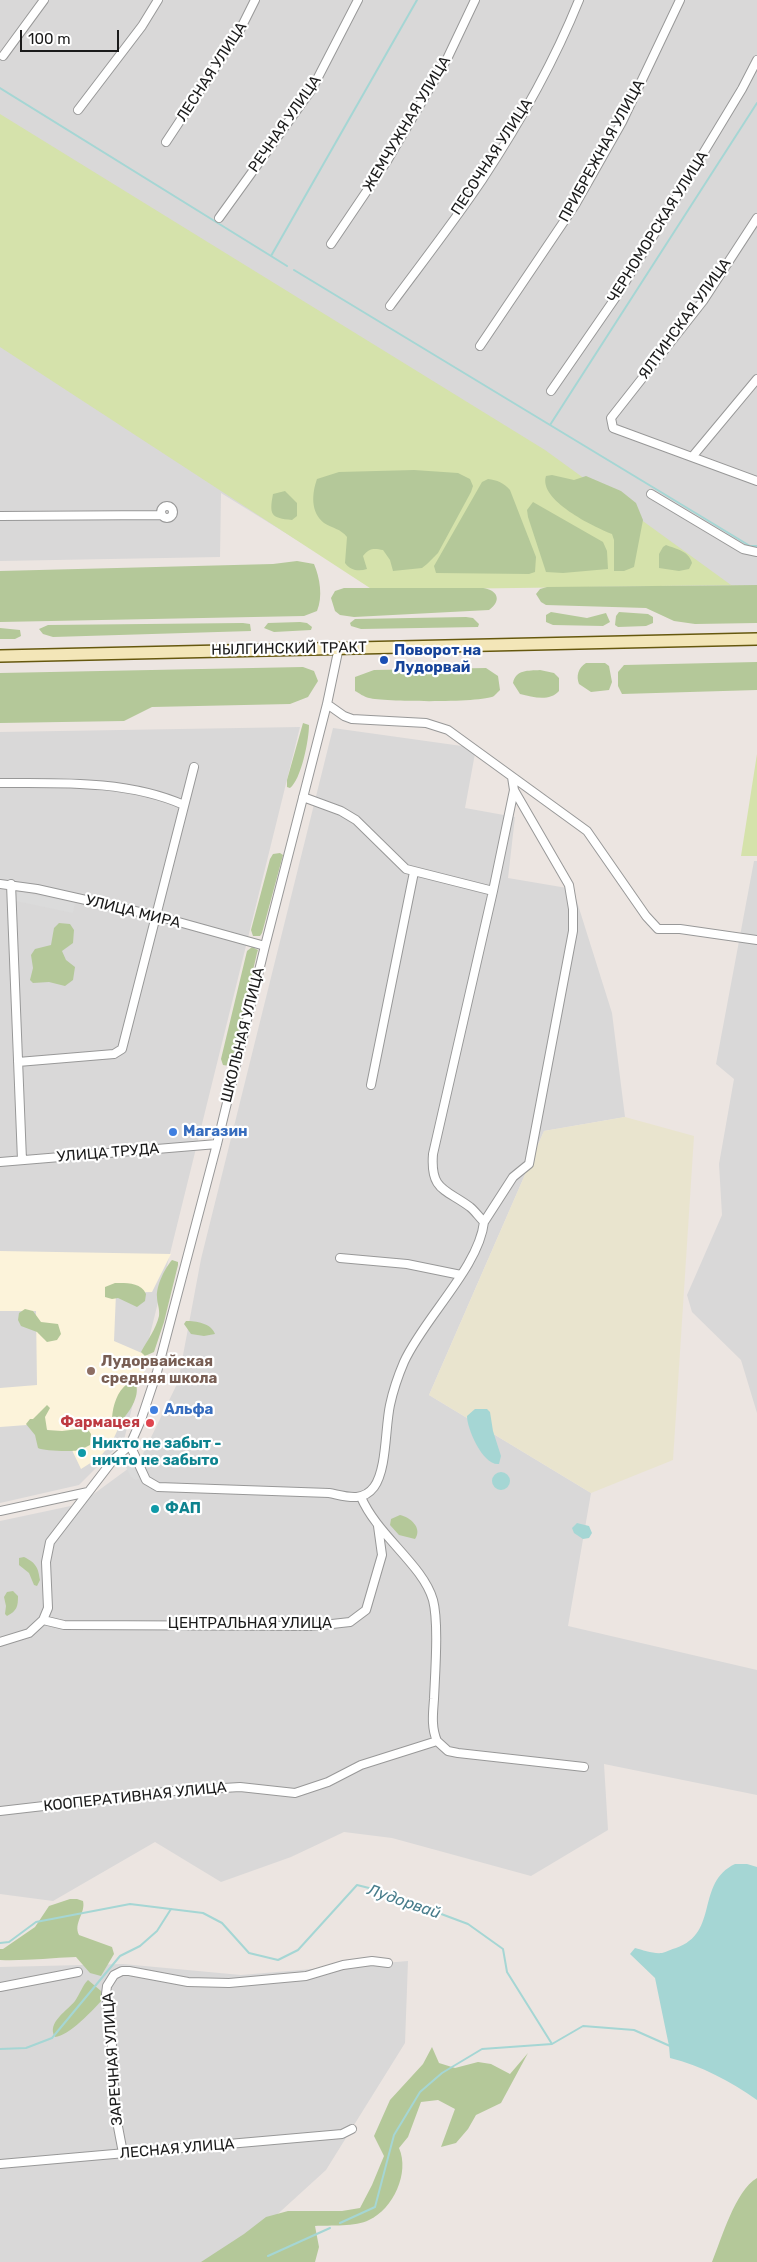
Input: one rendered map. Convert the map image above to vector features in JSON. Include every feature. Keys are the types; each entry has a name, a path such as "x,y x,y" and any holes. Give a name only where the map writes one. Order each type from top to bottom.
{"main road":[{"name":"НЫЛГИНСКИЙ ТРАКТ","path":"0,656 757,639"}],"street":[{"path":"3,56 44,0"},
{"path":"78,110 142,26 158,0"},
{"name":"ЛЕСНАЯ УЛИЦА","path":"166,142 235,38 255,0"},
{"name":"РЕЧНАЯ УЛИЦА","path":"219,218 312,89 358,0"},
{"name":"ЖЕМЧУЖНАЯ УЛИЦА","path":"331,244 387,161 447,59 475,0"},
{"name":"ПЕСОЧНАЯ УЛИЦА","path":"390,306 482,180 525,109 568,28 579,0"},
{"name":"ПРИБРЕЖНАЯ УЛИЦА","path":"480,346 576,205 622,122 680,0"},
{"name":"ЧЕРНОМОРСКАЯ УЛИЦА","path":"551,390 618,294 742,89 757,60"},
{"name":"ЯЛТИНСКАЯ УЛИЦА","path":"692,457 613,428 611,418 702,301 757,218"},
{"path":"757,379 692,457 757,481"},
{"path":"652,494 743,549 757,552"},
{"path":"0,516 162,515"},
{"name":"ШКОЛЬНАЯ УЛИЦА","path":"88,1492 113,1460 130,1445 157,1372 217,1144 265,946 328,704 339,647"},
{"path":"328,704 344,716 352,718 426,723 441,726 587,831 646,916 658,929 680,929 757,940"},
{"path":"18,1062 114,1054 124,1046 194,767"},
{"path":"484,1222 471,1208 450,1196 437,1183 432,1168 433,1154 514,790 512,777"},
{"path":"0,784 108,787 160,794 184,804"},
{"path":"130,1445 146,1480 158,1487 329,1493 350,1498 361,1497 374,1486 378,1479 390,1405 405,1361 422,1328 461,1275 482,1233 484,1222 514,1177 529,1164 573,931 573,909 568,885 514,790"},
{"path":"303,796 341,811 356,820 396,860 414,872 493,891"},
{"path":"371,1085 414,872"},
{"name":"УЛИЦА МИРА","path":"0,884 11,884 157,916 265,946"},
{"path":"11,884 22,1160"},
{"name":"УЛИЦА ТРУДА","path":"0,1162 217,1144"},
{"path":"340,1258 407,1264 461,1275"},
{"path":"0,1511 88,1492"},
{"path":"0,1642 29,1633 43,1620 48,1601 46,1562 48,1549 53,1537 88,1492"},
{"path":"361,1497 378,1526 418,1572 433,1600 435,1674 433,1726 437,1741 448,1751 458,1753 584,1767"},
{"name":"ЦЕНТРАЛЬНАЯ УЛИЦА","path":"43,1620 64,1625 314,1626 350,1622 366,1610 370,1598 382,1555 378,1526"},
{"name":"КООПЕРАТИВНАЯ УЛИЦА","path":"0,1811 184,1791 240,1787 295,1793 328,1782 361,1765 437,1741"},
{"name":"ЗАРЕЧНАЯ УЛИЦА","path":"123,2153 115,2111 111,2026 106,1994 107,1986 114,1975 122,1971 129,1971 188,1982 229,1983 306,1976 372,1961 388,1963"},
{"path":"0,1987 78,1972"},
{"name":"ЛЕСНАЯ УЛИЦА","path":"0,2164 342,2134 352,2129"}],"shaded area":[{"path":"0,0 757,0 757,585 371,586 221,493 220,557 0,561"},
{"path":"300,727 124,1440 79,1485 0,1503 0,732"},
{"path":"333,728 476,748 465,808 515,817 508,878 573,889 612,1013 625,1117 544,1131 429,1395 591,1493 568,1626 757,1670 757,1795 604,1764 608,1830 531,1876 392,1838 344,1832 291,1857 221,1882 155,1842 53,1901 0,1894 0,1521 80,1504 140,1460 178,1382 201,1259"},
{"path":"754,861 757,861 757,1413 741,1360 692,1312 687,1295 722,1215 719,1164 734,1079 716,1064"},
{"path":"18,892 75,903 73,913 16,901"},
{"path":"625,1117 694,1136 673,1460 591,1493 429,1395 544,1131"},
{"name":"Лудорвайская средняя школа","path":"0,1251 171,1254 152,1292 116,1293 114,1341 151,1357 112,1442 100,1457 81,1469 71,1448 40,1424 0,1427 0,1388 37,1385 36,1311 0,1311"},
{"path":"127,1458 140,1478 136,1480 131,1477 125,1465"},
{"path":"408,1961 405,2043 326,2170 225,2262 0,2262 0,1967 123,1964 241,1975"}],"green space":[{"path":"0,114 545,450 731,585 373,590 0,347"},
{"path":"414,470 458,473 470,479 473,486 438,553 422,568 393,571 390,560 383,550 372,549 363,556 367,569 352,569 345,563 347,537 339,530 319,519 314,508 313,496 317,479 339,472"},
{"path":"552,475 574,480 586,476 621,491 636,503 643,520 634,567 624,571 614,571 614,540 612,534 581,519 559,503 550,494 546,485 546,476"},
{"path":"488,479 500,482 510,490 536,557 535,572 529,574 436,573 434,566 482,482"},
{"path":"285,491 297,503 297,516 292,520 276,516 273,514 271,507 273,494"},
{"path":"533,502 603,542 607,551 608,569 563,573 546,572 528,517 527,510"},
{"path":"666,545 682,551 688,556 692,563 689,569 679,571 659,568 659,554"},
{"path":"297,561 314,564 320,588 320,600 317,611 304,616 0,622 0,571 273,564"},
{"path":"757,585 757,623 695,624 674,621 646,608 546,605 541,602 536,594 540,589 547,587"},
{"path":"344,588 483,588 495,593 497,600 489,610 354,617 340,615 335,611 331,598 335,591"},
{"path":"551,612 587,618 606,613 610,622 603,626 553,625 546,622 546,615"},
{"path":"619,612 648,614 653,617 653,623 646,626 618,627 615,625 616,616"},
{"path":"473,618 479,624 478,627 361,629 351,626 350,623 355,619"},
{"path":"268,623 307,623 312,627 311,630 274,632 264,628"},
{"path":"250,624 251,631 53,637 43,634 39,629 48,625"},
{"path":"0,628 20,630 21,636 15,639 0,639"},
{"path":"757,662 757,690 622,694 618,686 618,672 624,665"},
{"path":"586,663 605,663 609,666 612,682 609,690 591,692 579,684 578,672"},
{"path":"303,667 314,671 318,681 308,697 290,704 152,707 124,721 0,723 0,673"},
{"path":"486,668 498,676 500,690 494,696 486,698 454,701 393,700 369,698 355,691 355,677 374,670"},
{"path":"540,670 554,673 559,678 559,691 546,698 520,694 513,683 517,675 527,671"},
{"path":"303,723 309,725 308,740 298,777 290,788 287,787 287,780"},
{"path":"757,754 757,856 741,856"},
{"path":"280,853 283,855 262,933 260,936 253,936 251,930 270,859 273,854"},
{"path":"59,923 70,924 74,930 73,943 62,951 66,960 75,967 73,980 65,986 49,982 33,983 30,980 33,968 31,955 35,949 51,945 54,928"},
{"path":"252,947 258,950 231,1064 229,1066 223,1065 221,1059 247,951"},
{"path":"172,1260 178,1262 178,1265 164,1322 154,1352 145,1356 141,1352 154,1330 159,1316 157,1297 159,1283"},
{"path":"115,1283 133,1284 141,1287 146,1294 145,1301 137,1307 118,1298 105,1297 105,1287"},
{"path":"25,1309 33,1311 41,1322 58,1324 61,1334 57,1340 47,1342 37,1332 21,1326 18,1320 19,1313"},
{"path":"186,1321 207,1325 215,1334 204,1336 191,1334 184,1324"},
{"path":"127,1384 136,1384 135,1399 127,1414 120,1422 117,1422 112,1418 115,1404 118,1395"},
{"path":"47,1405 50,1408 45,1417 47,1430 62,1431 87,1428 91,1434 90,1445 71,1451 38,1448 35,1435 26,1424"},
{"path":"400,1515 408,1518 416,1527 417,1535 415,1539 399,1535 390,1525 391,1519"},
{"path":"24,1557 34,1563 37,1569 40,1580 37,1586 34,1585 29,1573 19,1565 19,1558"},
{"path":"13,1591 18,1596 17,1605 15,1610 7,1616 5,1614 4,1597 7,1592"},
{"path":"70,1899 83,1901 83,1910 78,1922 79,1935 112,1947 114,1954 101,1976 90,1973 76,1957 0,1960 0,1949 3,1949 35,1927 49,1906"},
{"path":"88,1980 101,1991 103,1999 74,2027 61,2036 55,2037 53,2027 59,2017 75,2001"},
{"path":"432,2047 439,2063 455,2068 478,2062 491,2064 510,2074 528,2053 501,2103 476,2115 468,2129 456,2143 441,2147 455,2109 438,2100 421,2102 408,2137 399,2148 402,2158 401,2179 392,2199 378,2215 364,2222 350,2225 315,2226 319,2247 315,2262 201,2262 266,2217 288,2211 342,2211 360,2208 384,2156 374,2136 390,2100 423,2064"},
{"path":"757,2178 757,2262 712,2262 736,2204 749,2184"}],"water":[{"path":"475,1409 487,1409 490,1412 493,1431 501,1456 499,1464 487,1459 473,1437 467,1416"},
{"path":"501,1472 507,1475 510,1481 507,1487 501,1490 495,1487 492,1481 495,1475"},
{"path":"577,1523 589,1526 592,1533 589,1538 583,1539 574,1533 572,1528"},
{"path":"735,1864 747,1864 757,1867 757,2100 715,2075 693,2065 670,2058 655,1978 630,1954 635,1948 662,1953 690,1941 698,1931 703,1920 715,1883 723,1872"}],"waterway":[{"path":"0,88 271,256 417,0"},
{"path":"294,270 550,425 757,103"},
{"path":"271,256 287,266"},
{"path":"550,425 750,546 757,546"},
{"name":"Лудорвай","path":"0,1943 9,1942 36,1922 130,1904 203,1913 222,1923 249,1953 278,1960 298,1950 357,1885 377,1890 468,1924 503,1949 507,1972 552,2044 583,2026 634,2030 670,2046"},
{"path":"0,2049 26,2048 52,2038 120,1956 140,1946 157,1931 171,1909"},
{"path":"340,2223 375,2207 394,2135 420,2092 442,2073 482,2049 552,2044"},
{"path":"268,2256 330,2228"}],"place":[{"name":"Поворот на Лудорвай","path":"384,660"},
{"name":"Магазин","path":"173,1132"},
{"name":"Лудорвайская средняя школа","path":"91,1371"},
{"name":"Альфа","path":"154,1410"},
{"name":"Фармацея","path":"150,1423"},
{"name":"Никто не забыт - ничто не забыто","path":"82,1453"},
{"name":"ФАП","path":"155,1509"}]}
